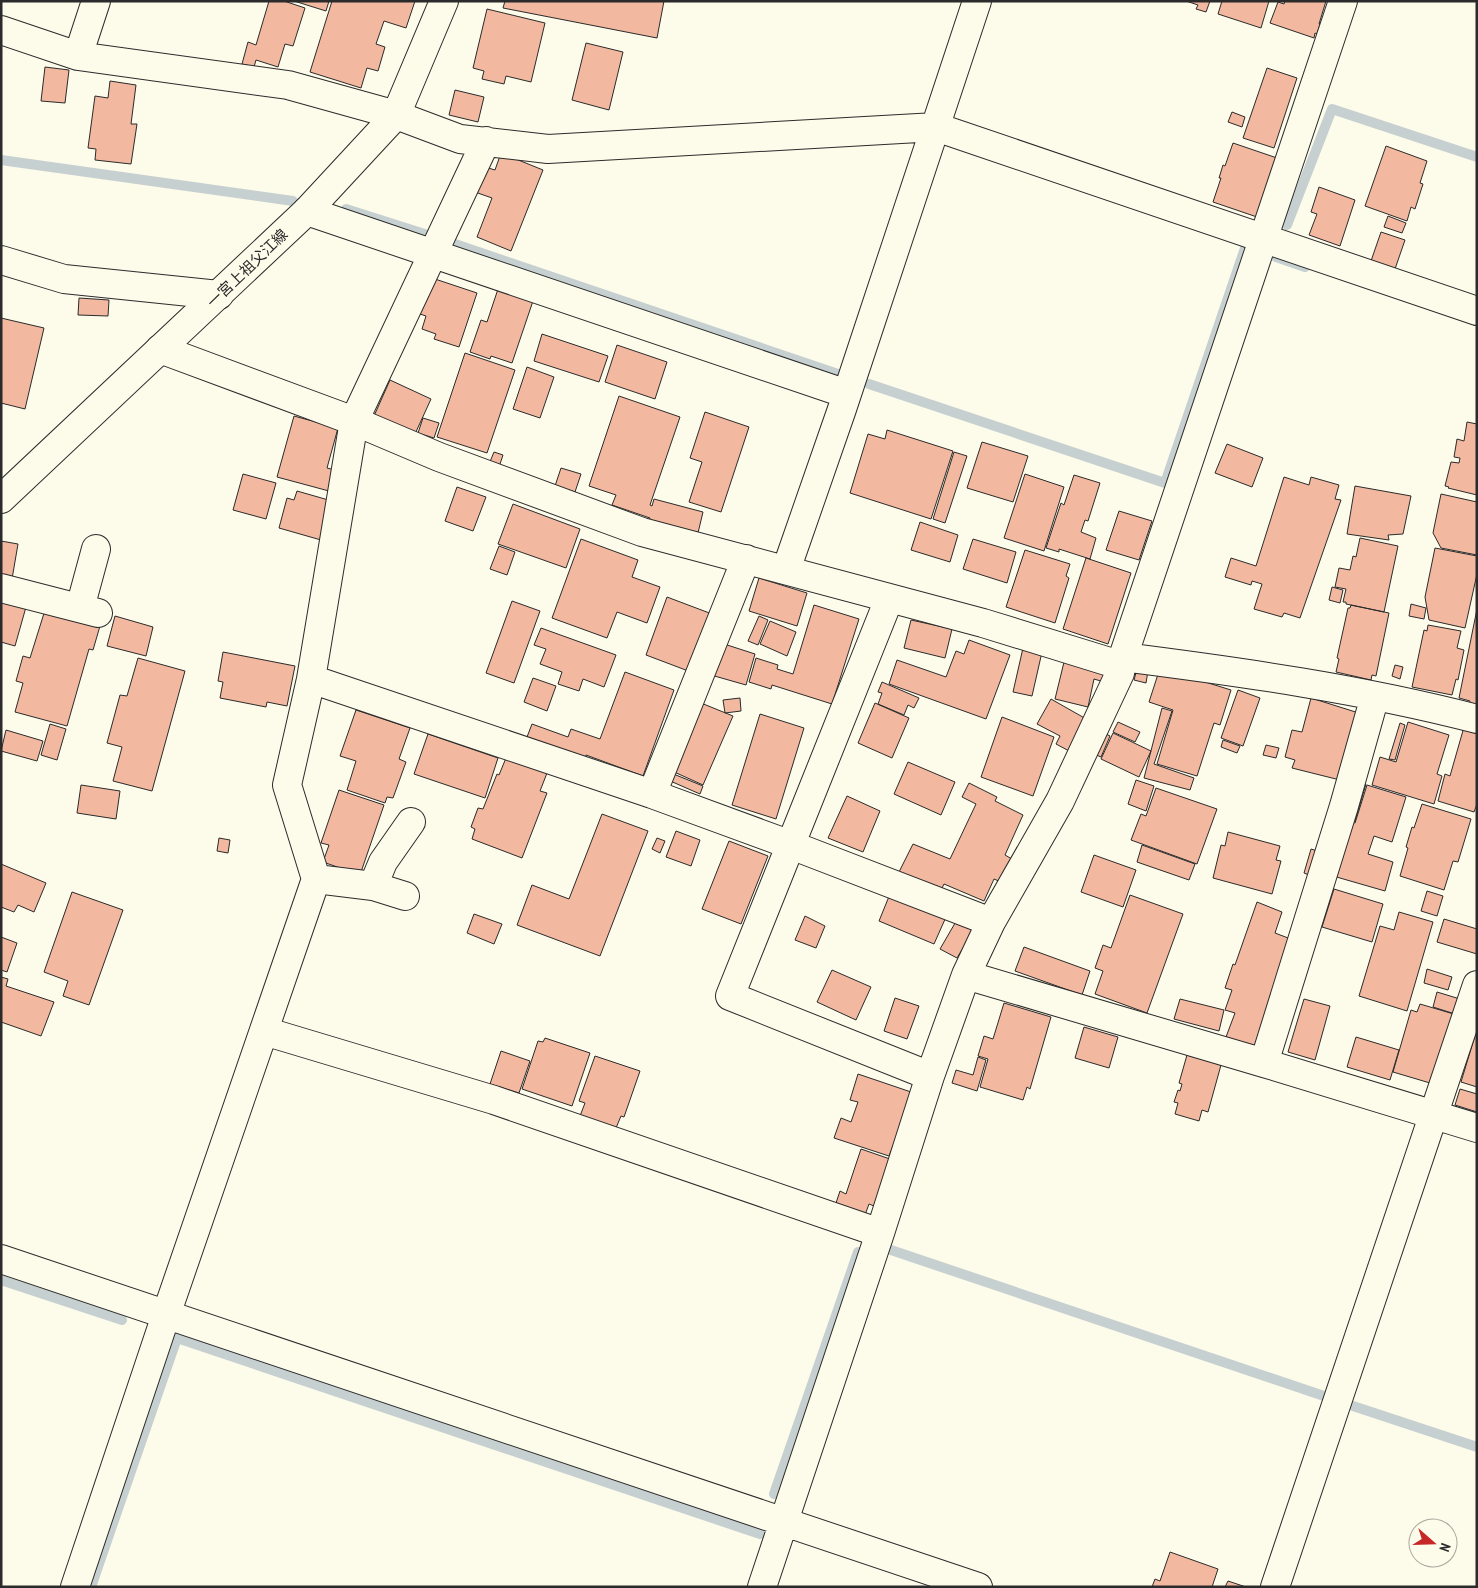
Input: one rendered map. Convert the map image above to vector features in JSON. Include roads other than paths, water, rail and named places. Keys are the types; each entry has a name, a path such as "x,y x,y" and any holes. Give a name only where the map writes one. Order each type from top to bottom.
{"street":[{"path":"78,56 96,1"},
{"name":"一宮上祖父江線","path":"1,499 220,295 307,211 396,115 444,1"},
{"path":"786,570 847,394 977,1"},
{"path":"762,1587 880,1233 930,1076 966,975 990,922 1060,801 1120,673 1123,656 1343,1"},
{"path":"1,30 78,56 288,85 396,115 460,139 548,149 936,127 1477,311"},
{"path":"75,1587 166,1315 316,879 287,785 310,679 354,421 486,141"},
{"path":"307,211 847,394"},
{"path":"1,260 64,279 220,295"},
{"path":"160,349 354,421 439,457 642,532 983,623 1113,663 1123,656 1252,674 1374,696 1477,719"},
{"path":"1,588 89,611 96,549"},
{"path":"652,794 746,559"},
{"path":"889,599 730,996 930,1076"},
{"path":"310,679 652,794 791,845 990,922"},
{"path":"1264,1063 1341,815 1374,696"},
{"path":"373,886 383,862 411,822"},
{"path":"316,879 373,886 405,896"},
{"path":"966,975 1477,1128"},
{"path":"1275,1587 1477,985"},
{"path":"264,1031 494,1100 880,1233"},
{"path":"1,1259 978,1587"}],"waterway":[{"path":"1287,225 1332,109 1477,157"},
{"path":"1,160 293,201"},
{"path":"346,209 431,236"},
{"path":"452,243 841,375"},
{"path":"869,384 1165,483 1245,248"},
{"path":"1276,257 1305,267"},
{"path":"888,1249 1324,1396"},
{"path":"774,1494 858,1252"},
{"path":"1,1280 122,1320"},
{"path":"91,1587 177,1338 760,1534 762,1530"},
{"path":"1350,1405 1477,1447"}]}
